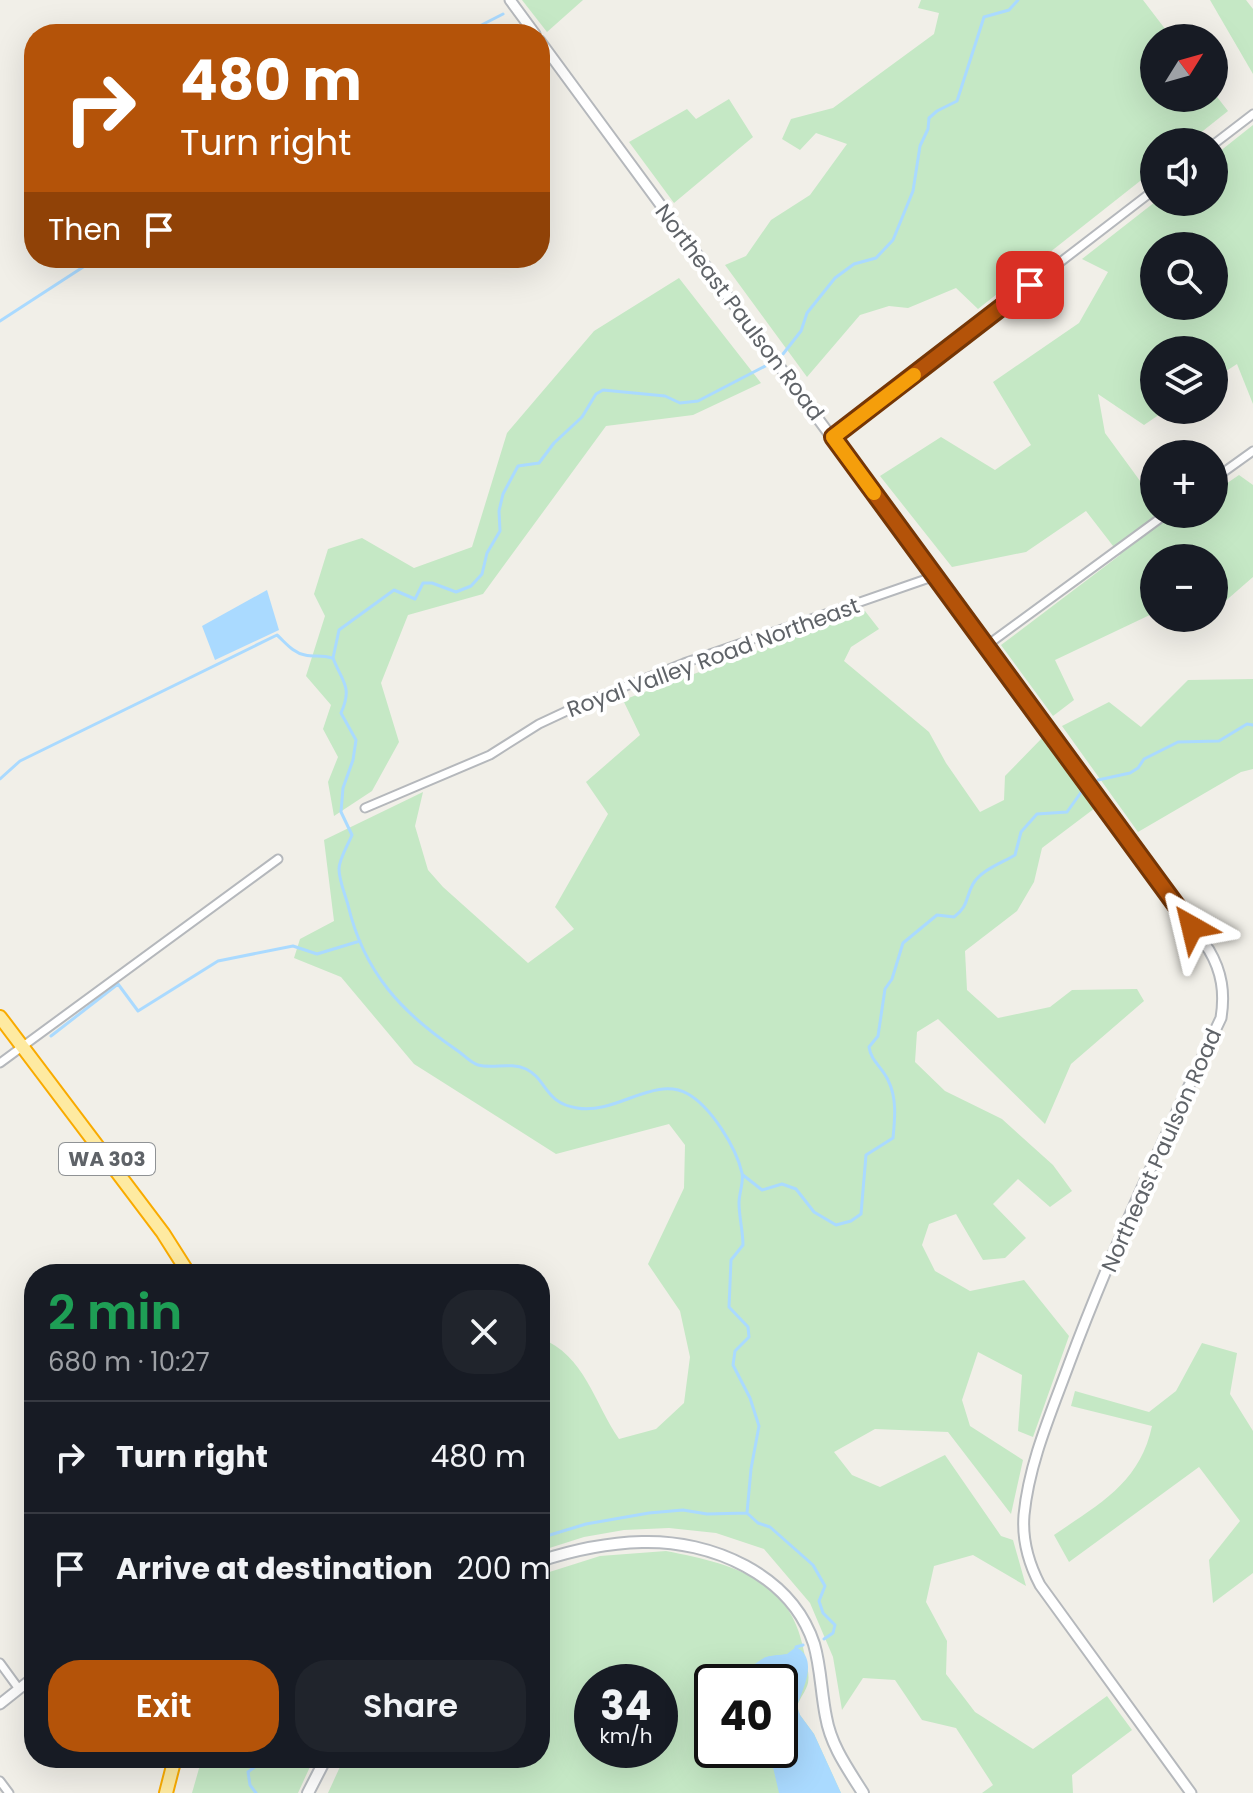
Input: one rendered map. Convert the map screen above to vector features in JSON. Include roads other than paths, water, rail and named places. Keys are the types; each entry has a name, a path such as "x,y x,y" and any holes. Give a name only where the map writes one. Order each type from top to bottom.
{"highway":[{"name":"WA 303","path":"0,1017 163,1233 183,1264"},
{"path":"166,1793 172,1768"}],"main road":[{"path":"550,1558 602,1545 665,1543 715,1553 763,1577 788,1600 807,1628 817,1659 829,1730 841,1758 863,1793"},
{"path":"308,1793 321,1768"}],"street":[{"path":"510,0 528,24"},
{"name":"Northeast Paulson Road","path":"550,55 1209,950 1222,983 1221,1018 1132,1209 1087,1315 1030,1479 1024,1517 1028,1559 1051,1604 1191,1793"},
{"path":"1228,133 1253,114"},
{"path":"833,437 1140,201"},
{"path":"1228,469 1253,451"},
{"path":"986,646 1147,528"},
{"name":"Royal Valley Road Northeast","path":"365,808 490,755 539,724 586,702 684,663 935,576"},
{"path":"0,1063 278,859"},
{"path":"0,1663 19,1689"},
{"path":"0,1704 24,1685"},
{"path":"0,1781 9,1793"}],"water":[{"path":"267,590 279,630 215,660 202,626"},
{"path":"796,1647 807,1659 807,1674 798,1703 798,1664 755,1664 766,1657 787,1654"},
{"path":"798,1709 814,1734 841,1793 779,1793 773,1768 798,1768"}],"waterway":[{"path":"783,354 801,331 807,313 835,278 854,264 876,258 893,240 913,191 920,146 928,129 929,118 957,101 984,17 1009,10 1018,0"},
{"path":"484,24 503,14"},
{"path":"0,321 82,268"},
{"path":"747,1513 759,1426 750,1398 733,1365 735,1351 749,1337 748,1327 729,1307 731,1260 743,1245 739,1203 742,1176 734,1152 714,1118 688,1094 675,1089 662,1089 592,1109 566,1105 552,1096 526,1069 473,1063 419,1022 388,989 364,951 340,878 340,861 352,835 341,812 343,788 356,740 341,713 346,690 333,658 339,630 394,590 415,599 423,583 456,592 471,586 482,574 487,553 500,531 499,511 503,494 518,466 539,463 554,443 582,417 596,394 603,390 665,396 680,403 698,401 771,363"},
{"path":"0,779 20,761 277,635 301,654 332,658"},
{"path":"1098,780 1130,773 1144,759 1178,742 1219,741 1247,724 1253,725"},
{"path":"743,1175 762,1190 782,1184 796,1189 814,1212 836,1225 861,1214 866,1155 893,1138 893,1094 869,1047 878,1036 885,989 892,979 903,943 937,915 954,917 959,913 977,879 1015,855 1021,832 1037,814 1067,812 1082,791"},
{"path":"51,1036 118,984 138,1011 218,961 293,946 317,954 360,941"},
{"path":"550,1535 586,1524 649,1513 683,1510 707,1514 747,1513"},
{"path":"747,1513 758,1523 770,1527 813,1565 825,1586 819,1601 823,1613 835,1625 833,1633 824,1639"},
{"path":"796,1647 803,1645"},
{"path":"253,1768 248,1772 250,1785 256,1793"}]}
